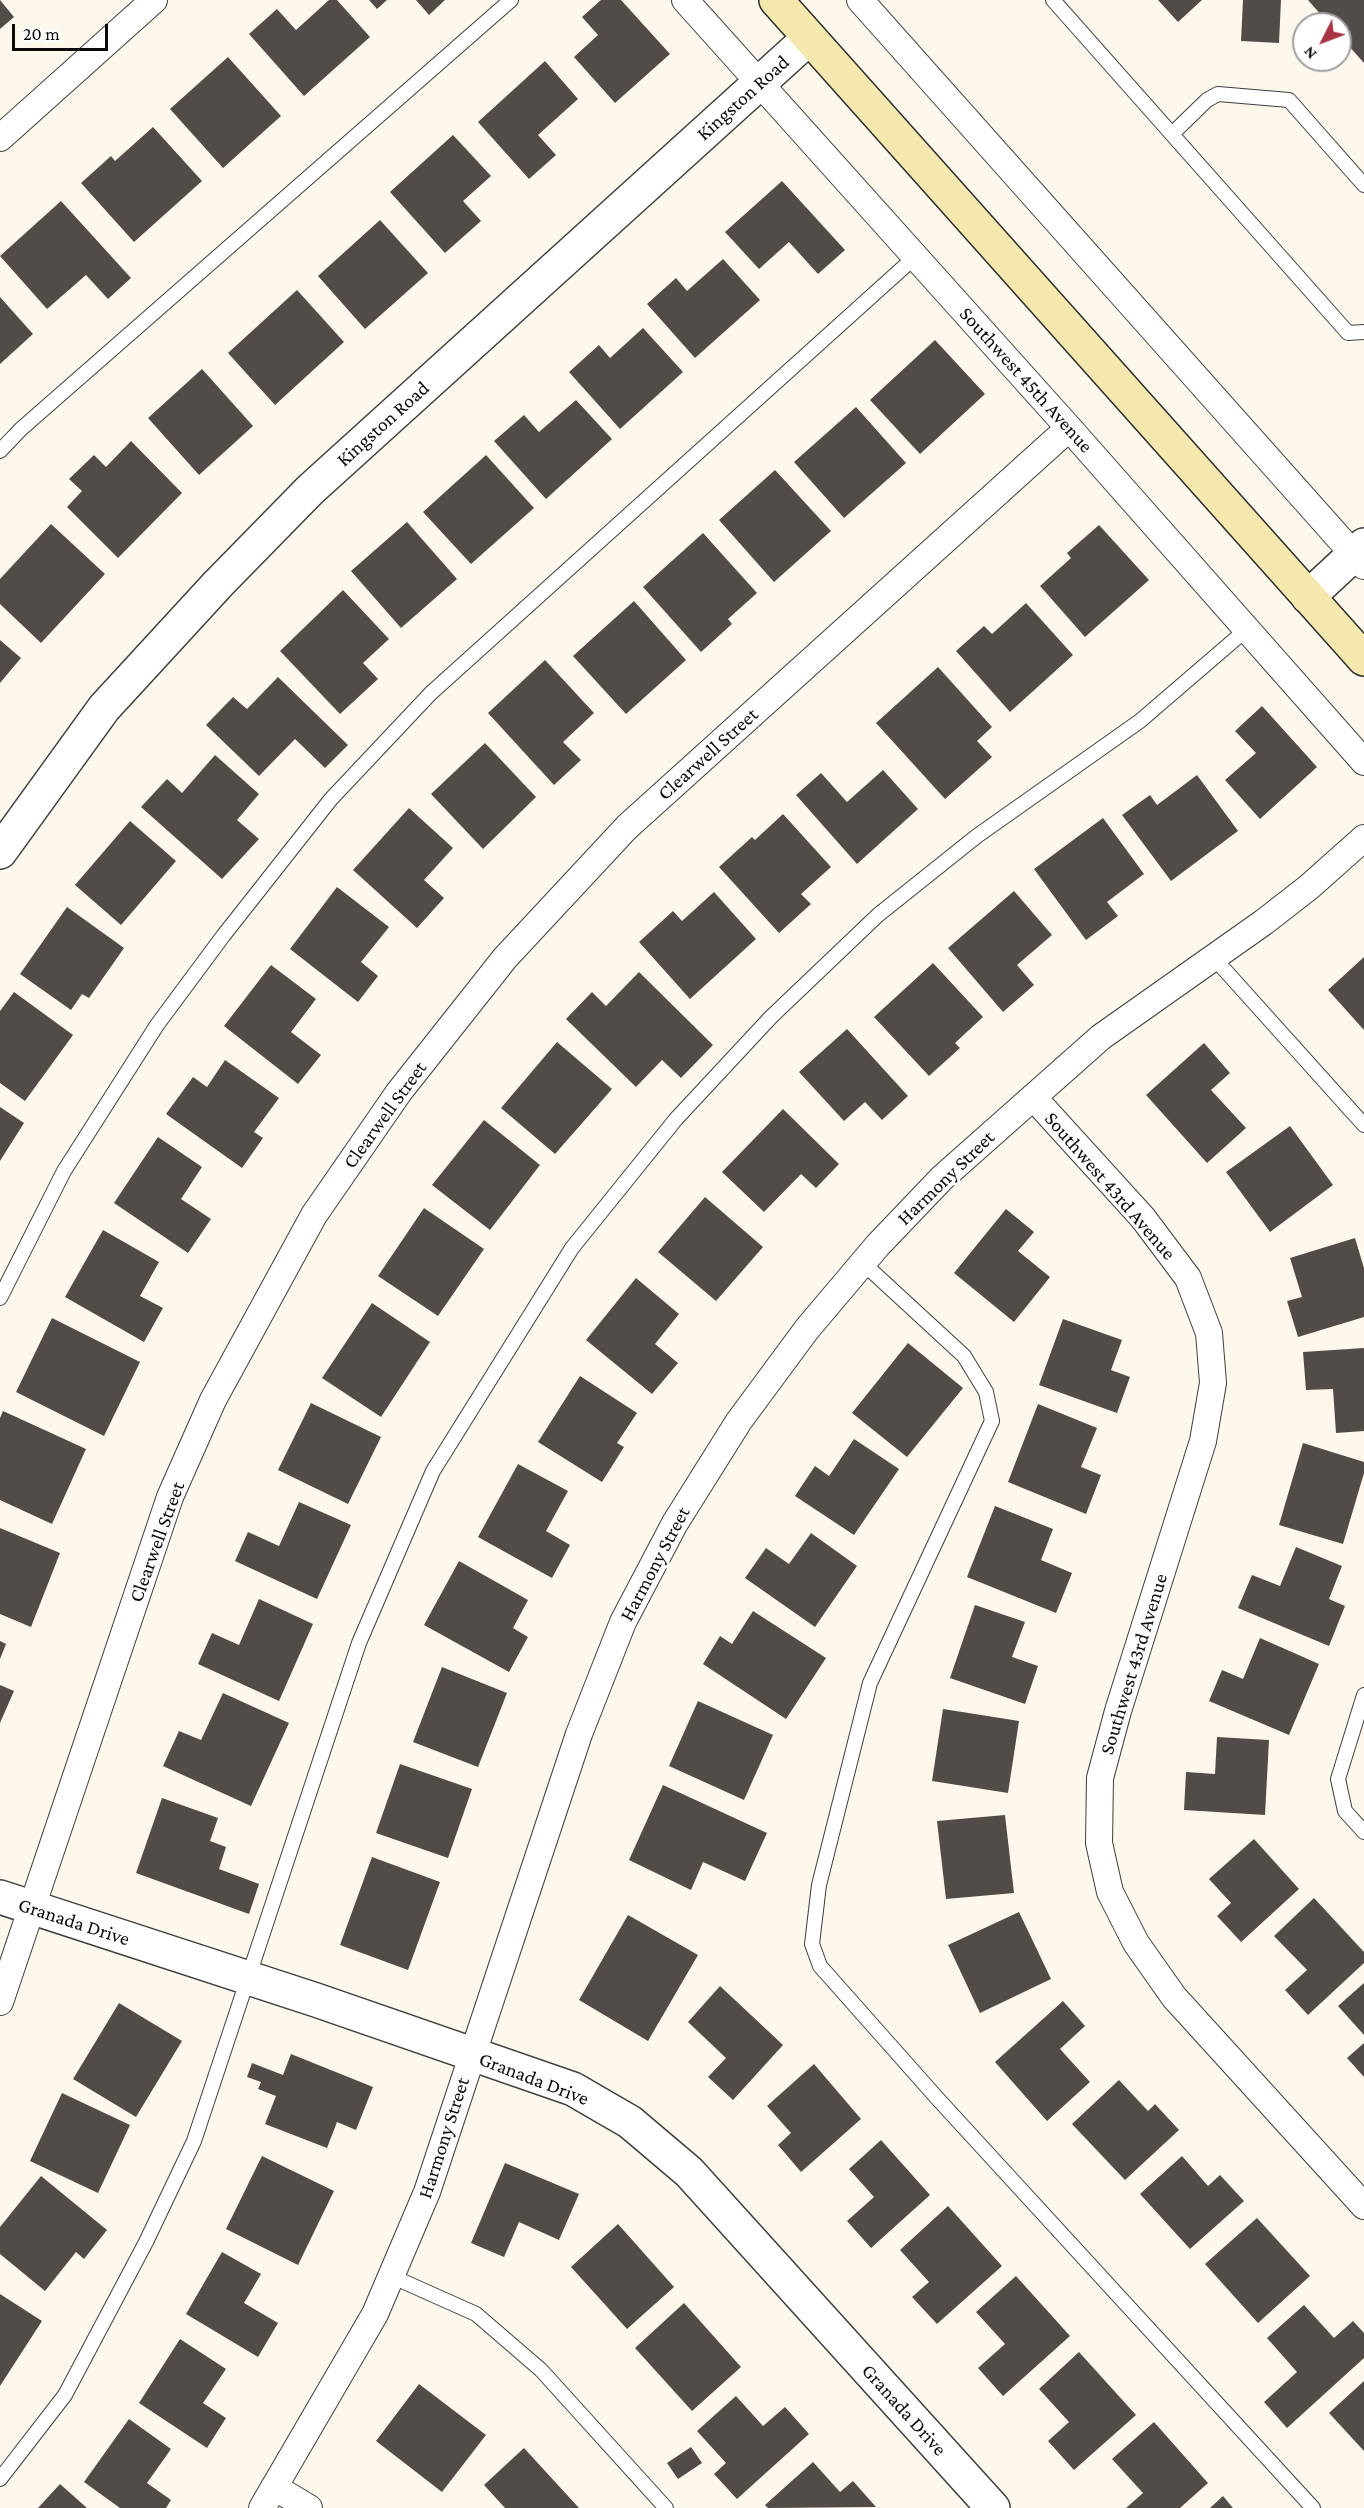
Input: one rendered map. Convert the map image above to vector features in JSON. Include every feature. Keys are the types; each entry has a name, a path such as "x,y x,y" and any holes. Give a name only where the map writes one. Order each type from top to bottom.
{"main road":[{"path":"776,0 1364,659"}],"street":[{"path":"0,138 154,0"},
{"name":"Southwest 45th Avenue","path":"685,0 1069,428 1364,762"},
{"path":"860,0 1361,555 1308,597"},
{"name":"Kingston Road","path":"0,852 104,708 218,584 294,507 809,38"},
{"name":"Clearwell Street","path":"0,2002 171,1497 213,1400 314,1215 399,1092 505,958 627,827 1069,428"},
{"name":"Harmony Street","path":"268,2497 375,2314 427,2192 579,1734 623,1622 675,1523 739,1421 807,1329 863,1263 942,1178 1101,1037 1214,958 1309,887 1364,838"},
{"name":"Southwest 43rd Avenue","path":"1033,1097 1143,1218 1188,1278 1209,1333 1213,1383 1203,1441 1118,1711 1100,1778 1099,1843 1110,1892 1136,1943 1174,1997 1364,2206"},
{"name":"Granada Drive","path":"0,1898 247,1978 573,2090 630,2122 689,2172 993,2508"},
{"path":"268,2497 309,2508"}],"lane":[{"path":"0,451 21,429 511,0"},
{"path":"1053,0 1348,333 1364,332"},
{"path":"1172,134 1207,100 1218,94 1289,100 1364,185"},
{"path":"0,1298 64,1171 157,1025 223,936 331,799 431,693 915,257"},
{"path":"0,2479 64,2395 146,2242 194,2141 359,1643 433,1471 504,1353 572,1248 676,1119 771,1017 878,915 977,836 1140,721 1247,629"},
{"path":"1214,958 1364,1125"},
{"path":"863,1263 964,1356 986,1392 992,1421 870,1683 819,1885 812,1944 820,1966 937,2098 1313,2508"},
{"path":"1364,1695 1338,1779 1345,1810 1364,1832"},
{"path":"391,2276 476,2314 541,2370 666,2508"}],"building":[{"path":"0,0 14,17 0,29"},
{"path":"329,0 337,0 370,37 304,96 249,34 277,9 296,30"},
{"path":"369,0 387,0 377,9"},
{"path":"416,0 445,0 429,15"},
{"path":"601,0 621,0 670,54 615,103 574,57 598,35 582,17"},
{"path":"1158,0 1202,0 1178,22"},
{"path":"1243,0 1281,0 1279,43 1241,41"},
{"path":"1308,0 1364,0 1364,63 1352,50 1352,12 1318,12"},
{"path":"228,57 281,116 223,168 170,109"},
{"path":"545,61 578,99 538,135 556,155 529,179 478,122"},
{"path":"153,127 202,181 134,242 81,183 111,156 115,161"},
{"path":"453,135 491,176 463,201 481,221 445,253 390,192"},
{"path":"782,181 845,250 818,274 789,242 759,269 725,232"},
{"path":"61,201 131,278 108,299 86,275 47,309 0,256"},
{"path":"380,220 428,273 365,329 318,276"},
{"path":"723,259 760,300 695,358 647,304 676,278 687,291"},
{"path":"297,290 344,342 275,405 228,353"},
{"path":"0,297 33,334 0,364"},
{"path":"643,328 683,372 620,429 569,372 599,345 610,358"},
{"path":"935,340 985,394 920,454 870,400"},
{"path":"202,369 253,426 199,475 148,418"},
{"path":"576,400 612,439 546,499 494,441 524,415 539,432"},
{"path":"856,407 906,463 844,518 794,462"},
{"path":"131,441 182,493 118,558 67,507 82,491 69,479 94,455 106,467"},
{"path":"486,455 534,508 471,564 423,512"},
{"path":"775,470 831,531 774,582 719,520"},
{"path":"407,522 457,579 401,628 351,571"},
{"path":"51,524 105,574 41,643 0,604 0,579"},
{"path":"1099,525 1149,580 1085,637 1040,586 1071,558 1067,553"},
{"path":"703,533 757,593 728,619 732,624 701,652 643,587"},
{"path":"343,590 389,639 363,663 378,679 340,714 280,651"},
{"path":"634,601 686,660 626,714 573,656"},
{"path":"1026,603 1073,655 1010,712 956,651 984,626 992,634"},
{"path":"0,640 21,658 0,683"},
{"path":"545,660 594,713 563,742 581,760 554,785 488,713"},
{"path":"938,667 992,727 977,741 992,757 945,799 876,723"},
{"path":"278,677 348,745 325,768 295,739 259,776 206,725 233,697 247,709"},
{"path":"1262,706 1317,767 1260,819 1225,780 1256,753 1235,731"},
{"path":"485,743 536,797 483,849 431,794"},
{"path":"215,755 259,794 237,820 259,839 222,879 141,807 167,779 182,793"},
{"path":"883,770 918,809 857,864 796,795 821,773 847,802"},
{"path":"1197,775 1238,831 1171,881 1122,815 1150,795 1157,805"},
{"path":"409,808 453,848 424,880 444,898 417,928 353,870"},
{"path":"783,814 831,867 801,894 811,904 779,933 719,867 752,837 755,840"},
{"path":"1103,818 1144,874 1107,902 1118,916 1086,940 1034,869"},
{"path":"130,821 176,861 121,925 75,885"},
{"path":"337,887 389,927 361,962 378,976 358,1002 290,949"},
{"path":"1014,891 1052,935 1017,965 1034,985 1003,1012 948,948"},
{"path":"714,892 756,939 690,999 639,942 673,911 682,921"},
{"path":"67,907 124,948 89,998 82,994 71,1010 20,974"},
{"path":"1364,957 1364,1030 1328,990"},
{"path":"933,963 983,1017 955,1043 960,1048 929,1076 874,1017"},
{"path":"271,965 316,999 291,1032 321,1055 298,1084 224,1026"},
{"path":"639,972 713,1045 681,1078 662,1060 636,1087 566,1019 592,992 606,1006"},
{"path":"14,992 73,1035 25,1101 0,1083 0,1011"},
{"path":"847,1029 908,1096 882,1120 865,1102 844,1121 799,1072"},
{"path":"557,1042 612,1089 555,1154 501,1108"},
{"path":"1204,1043 1230,1073 1211,1090 1246,1128 1207,1163 1146,1095"},
{"path":"225,1060 279,1098 254,1132 263,1138 242,1168 166,1114 193,1077 207,1087"},
{"path":"0,1107 24,1123 0,1161"},
{"path":"783,1109 839,1164 816,1188 801,1174 764,1212 722,1172"},
{"path":"484,1120 540,1165 490,1230 432,1185"},
{"path":"1290,1126 1333,1185 1270,1232 1226,1172"},
{"path":"158,1137 202,1167 181,1199 211,1219 188,1253 114,1203"},
{"path":"705,1197 763,1247 716,1301 658,1252"},
{"path":"424,1208 484,1249 438,1316 378,1276"},
{"path":"1006,1209 1034,1232 1018,1251 1050,1277 1014,1322 954,1273"},
{"path":"103,1230 159,1262 140,1296 163,1308 144,1342 65,1297"},
{"path":"1355,1238 1364,1268 1364,1317 1298,1337 1287,1301 1302,1297 1290,1258"},
{"path":"636,1278 679,1314 655,1344 678,1363 652,1394 586,1340"},
{"path":"372,1303 430,1342 381,1417 322,1378"},
{"path":"52,1318 140,1362 104,1436 16,1392"},
{"path":"1063,1319 1122,1340 1111,1370 1130,1377 1117,1413 1039,1385"},
{"path":"908,1343 963,1388 907,1457 852,1413"},
{"path":"1364,1348 1364,1431 1336,1433 1333,1389 1306,1390 1303,1352"},
{"path":"580,1376 637,1413 617,1443 624,1447 602,1482 538,1442"},
{"path":"311,1403 381,1437 348,1504 278,1470"},
{"path":"1038,1404 1097,1428 1081,1467 1101,1475 1086,1514 1008,1482"},
{"path":"3,1411 86,1449 52,1524 0,1500 0,1418"},
{"path":"854,1439 899,1469 854,1535 795,1496 815,1466 829,1476"},
{"path":"1303,1443 1364,1462 1364,1473 1343,1544 1279,1525"},
{"path":"518,1464 568,1491 546,1531 570,1545 552,1578 478,1537"},
{"path":"299,1502 351,1525 317,1599 235,1561 248,1532 279,1546"},
{"path":"995,1506 1053,1529 1041,1560 1072,1573 1056,1613 967,1577"},
{"path":"0,1528 60,1553 31,1627 0,1614"},
{"path":"811,1533 857,1566 815,1627 745,1578 766,1548 789,1564"},
{"path":"1296,1547 1342,1566 1329,1599 1345,1606 1329,1646 1238,1608 1252,1575 1280,1586"},
{"path":"459,1561 528,1600 513,1628 528,1637 509,1672 424,1625"},
{"path":"259,1599 313,1624 279,1701 198,1664 212,1633 239,1645"},
{"path":"975,1605 1025,1622 1012,1657 1038,1666 1025,1704 950,1678"},
{"path":"753,1611 826,1658 786,1719 703,1664 720,1636 732,1644"},
{"path":"1260,1638 1319,1664 1289,1735 1209,1701 1222,1670 1243,1679"},
{"path":"0,1641 6,1644 0,1659"},
{"path":"442,1667 507,1693 478,1767 413,1742"},
{"path":"0,1685 14,1691 0,1723"},
{"path":"223,1693 289,1723 251,1806 163,1766 179,1731 201,1740"},
{"path":"698,1701 773,1735 744,1800 669,1766"},
{"path":"943,1709 1019,1721 1008,1793 932,1781"},
{"path":"1217,1737 1269,1740 1265,1815 1184,1810 1186,1772 1215,1774"},
{"path":"400,1764 472,1789 448,1858 376,1833"},
{"path":"663,1785 767,1833 745,1881 703,1862 691,1890 629,1860"},
{"path":"162,1798 218,1818 210,1841 226,1847 219,1869 259,1884 249,1914 136,1873"},
{"path":"1005,1815 1014,1893 946,1899 937,1821"},
{"path":"1254,1839 1299,1889 1241,1942 1217,1916 1231,1903 1209,1879"},
{"path":"372,1857 440,1882 408,1970 340,1945"},
{"path":"1314,1898 1364,1952 1364,1963 1308,2015 1285,1990 1307,1970 1274,1936"},
{"path":"1019,1912 1051,1979 980,2013 948,1945"},
{"path":"628,1915 698,1955 648,2041 579,2000"},
{"path":"1364,1983 1364,2035 1338,2006"},
{"path":"720,1986 783,2045 733,2100 708,2077 726,2058 688,2022"},
{"path":"1063,2001 1085,2026 1060,2049 1090,2082 1047,2121 995,2062"},
{"path":"119,2003 182,2041 136,2117 73,2079"},
{"path":"1364,2043 1364,2077 1347,2058"},
{"path":"291,2054 373,2087 356,2130 337,2122 327,2148 265,2124 276,2096 258,2089 261,2082 247,2077 252,2063 283,2075"},
{"path":"814,2064 861,2119 801,2172 778,2145 791,2133 767,2106"},
{"path":"1119,2080 1148,2111 1155,2104 1179,2130 1125,2180 1072,2124"},
{"path":"62,2093 130,2125 98,2193 30,2161"},
{"path":"881,2140 930,2195 871,2248 847,2221 874,2197 849,2169"},
{"path":"262,2156 334,2191 298,2265 226,2229"},
{"path":"1182,2156 1208,2186 1220,2175 1244,2201 1190,2249 1140,2194"},
{"path":"505,2163 579,2194 559,2240 519,2222 504,2257 471,2243"},
{"path":"41,2176 107,2230 84,2259 76,2252 45,2291 0,2254 0,2227"},
{"path":"948,2206 1002,2266 937,2324 912,2297 929,2282 900,2250"},
{"path":"1257,2218 1310,2276 1258,2323 1205,2264"},
{"path":"618,2224 674,2287 627,2329 571,2267"},
{"path":"222,2252 261,2274 244,2303 278,2323 258,2357 186,2314"},
{"path":"1016,2276 1070,2336 1003,2396 978,2368 1005,2344 976,2312"},
{"path":"0,2294 42,2321 0,2386"},
{"path":"684,2303 741,2367 692,2411 635,2348"},
{"path":"1304,2305 1334,2338 1353,2321 1364,2333 1364,2358 1287,2428 1264,2402 1297,2372 1267,2338"},
{"path":"180,2339 226,2369 203,2403 226,2418 207,2448 139,2403"},
{"path":"1079,2352 1136,2415 1074,2470 1048,2441 1069,2422 1039,2389"},
{"path":"1364,2381 1364,2451 1329,2413"},
{"path":"419,2384 486,2435 442,2492 376,2441"},
{"path":"736,2396 763,2426 785,2407 809,2434 737,2499 714,2474 726,2463 697,2431"},
{"path":"129,2419 171,2449 147,2483 171,2500 166,2508 120,2508 84,2482"},
{"path":"1154,2422 1208,2483 1180,2508 1126,2508 1143,2493 1112,2459"},
{"path":"691,2447 702,2463 678,2479 667,2463"},
{"path":"524,2448 579,2508 505,2508 484,2485"},
{"path":"813,2462 840,2492 853,2481 876,2507 768,2508 765,2505"},
{"path":"60,2484 87,2508 38,2508"},
{"path":"1223,2496 1233,2508 1210,2508"}]}
